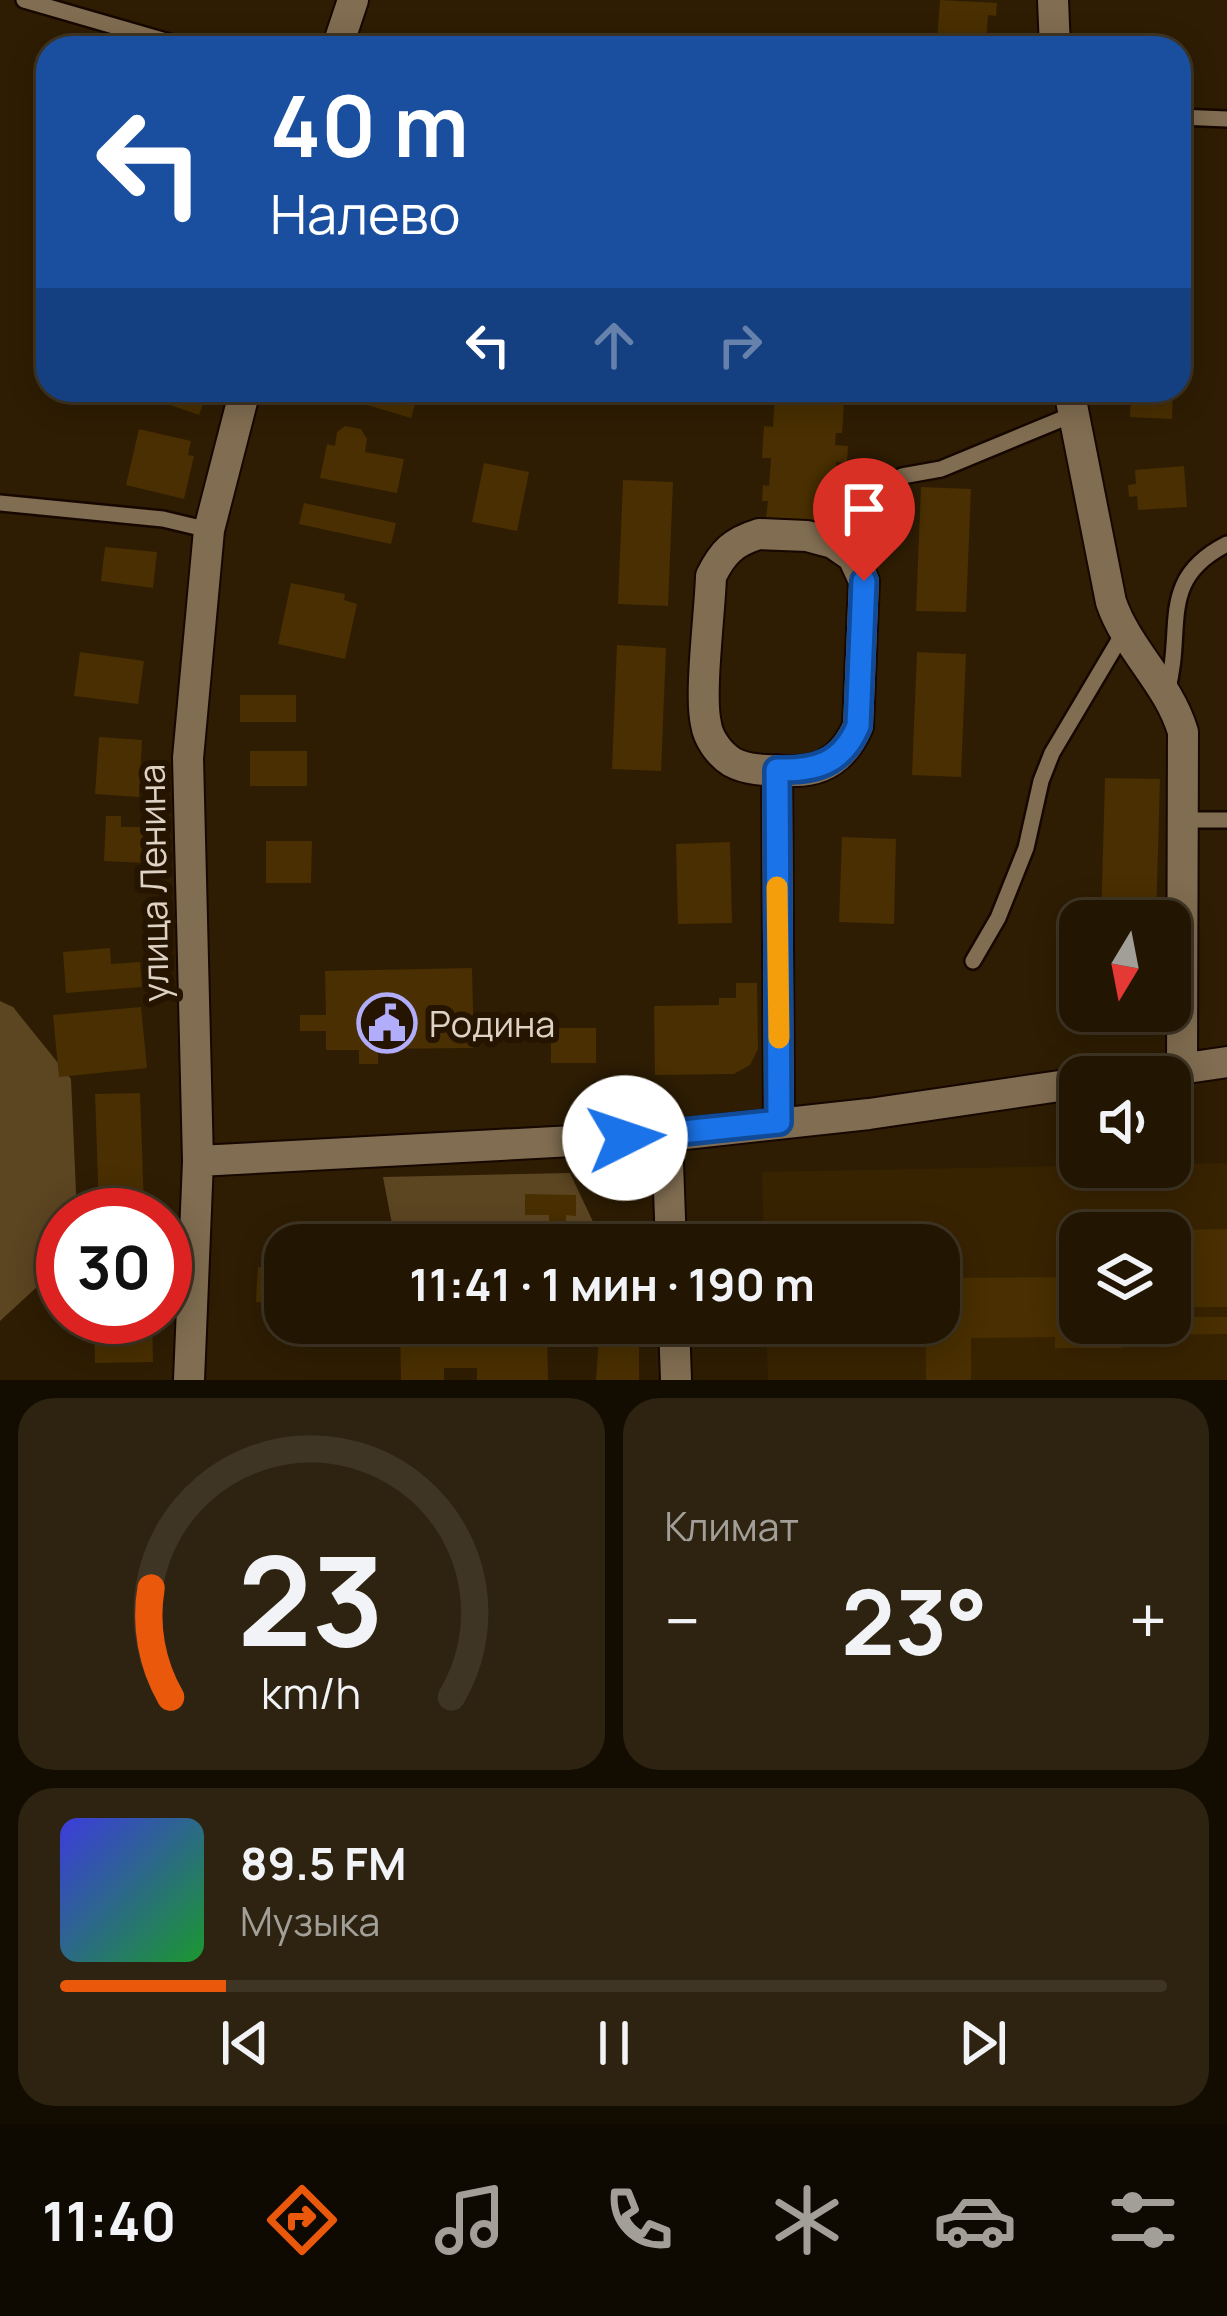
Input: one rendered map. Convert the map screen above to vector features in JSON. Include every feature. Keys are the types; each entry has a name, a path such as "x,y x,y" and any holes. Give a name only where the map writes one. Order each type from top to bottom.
{"street":[{"path":"342,36 353,0"},
{"path":"1053,0 1054,36"},
{"name":"улица Ленина","path":"189,1380 198,1161 188,758 209,530 242,402"},
{"path":"1071,402 1111,602 1122,635 1167,692 1183,732 1182,1056"},
{"path":"759,534 807,536 832,543 853,557 864,581 858,726 850,745 835,760 808,771 777,770 731,761 717,748 705,724 711,576 721,555 738,540 759,534"},
{"path":"777,770 779,1122"},
{"path":"1191,1068 1227,1062"},
{"path":"198,1161 667,1136 1059,1087"},
{"path":"667,1136 670,1224"},
{"path":"675,1344 676,1380"}],"lane":[{"path":"24,0 148,36"},
{"path":"1191,118 1227,119"},
{"path":"853,557 880,491 902,476 941,469 1071,402"},
{"path":"0,503 163,519 209,530"},
{"path":"1167,692 1174,665 1176,602 1184,576 1202,557 1227,544"},
{"path":"973,961 998,918 1026,848 1040,781 1052,753 1122,635"},
{"path":"1181,820 1227,820"}],"shaded area":[{"path":"0,1001 13,1007 71,1079 76,1188 36,1188 36,1288 0,1321"},
{"path":"1227,1163 1227,1380 768,1380 767,1344 960,1344 960,1224 763,1224 762,1172 1059,1166 1059,1188 1191,1188 1191,1164"},
{"path":"570,1173 594,1224 392,1224 383,1177"}],"building":[{"path":"940,0 997,3 996,16 988,15 987,36 937,36"},
{"path":"161,402 204,402 199,415"},
{"path":"357,402 416,402 411,418"},
{"path":"775,402 844,402 842,433 836,433 835,445 848,446 847,462 836,462 836,507 831,507 829,522 766,517 763,485 769,486 771,458 762,458 764,426 773,427"},
{"path":"1131,402 1173,402 1172,419 1130,417"},
{"path":"345,426 361,429 367,439 365,452 404,459 397,493 320,478 327,444 335,446 337,432"},
{"path":"139,429 191,441 188,455 194,456 184,499 126,485"},
{"path":"484,463 529,472 517,531 472,522"},
{"path":"1184,466 1187,507 1138,510 1137,496 1129,497 1128,485 1136,484 1135,470"},
{"path":"623,480 673,482 668,606 618,604"},
{"path":"921,487 971,489 966,612 916,611"},
{"path":"304,503 396,523 391,544 299,524"},
{"path":"105,547 157,552 153,588 101,581"},
{"path":"291,583 345,594 344,600 357,604 345,659 278,644"},
{"path":"617,645 666,648 661,771 612,769"},
{"path":"80,652 144,661 138,704 74,696"},
{"path":"917,652 966,654 961,777 912,775"},
{"path":"240,695 296,695 296,722 240,722"},
{"path":"99,737 142,740 139,797 95,794"},
{"path":"250,751 307,751 307,786 250,786"},
{"path":"1105,778 1160,779 1157,900 1102,900"},
{"path":"106,816 121,816 121,827 148,827 147,863 104,861"},
{"path":"842,837 896,839 894,924 839,922"},
{"path":"266,841 312,841 311,883 266,883"},
{"path":"730,842 732,923 678,924 676,844"},
{"path":"110,948 111,964 140,962 142,987 66,993 63,952"},
{"name":"Родина","path":"472,968 474,1048 378,1049 378,1064 359,1064 359,1050 326,1050 326,1031 300,1031 300,1015 326,1015 325,971"},
{"path":"736,983 757,983 758,1049 750,1065 734,1074 655,1075 654,1006 719,1005 719,998 736,998"},
{"path":"141,1007 147,1068 59,1077 53,1015"},
{"path":"551,1028 596,1028 596,1063 551,1063"},
{"path":"140,1093 143,1188 98,1188 95,1094"},
{"path":"525,1194 576,1195 576,1216 566,1215 566,1224 549,1224 549,1215 525,1215"},
{"path":"1227,1229 1227,1307 1191,1307 1191,1230"},
{"path":"258,1267 264,1267 264,1303 256,1302"},
{"path":"1059,1277 1059,1344 1122,1344 1122,1348 1055,1348 1055,1337 971,1338 971,1380 926,1380 926,1344 960,1344 960,1278"},
{"path":"1191,1317 1227,1317 1227,1334 1191,1334"},
{"path":"95,1344 153,1344 153,1362 95,1363"},
{"path":"400,1344 547,1344 548,1380 477,1380 477,1368 444,1368 444,1380 401,1380"},
{"path":"599,1344 639,1344 639,1380 596,1380"}],"slow traffic":[{"path":"777,887 779,1038"}],"place":[{"name":"Родина","path":"387,1023"}],"route":[{"path":"625,1138 779,1122 777,770 808,771 835,760 850,745 858,726 864,581"}]}
